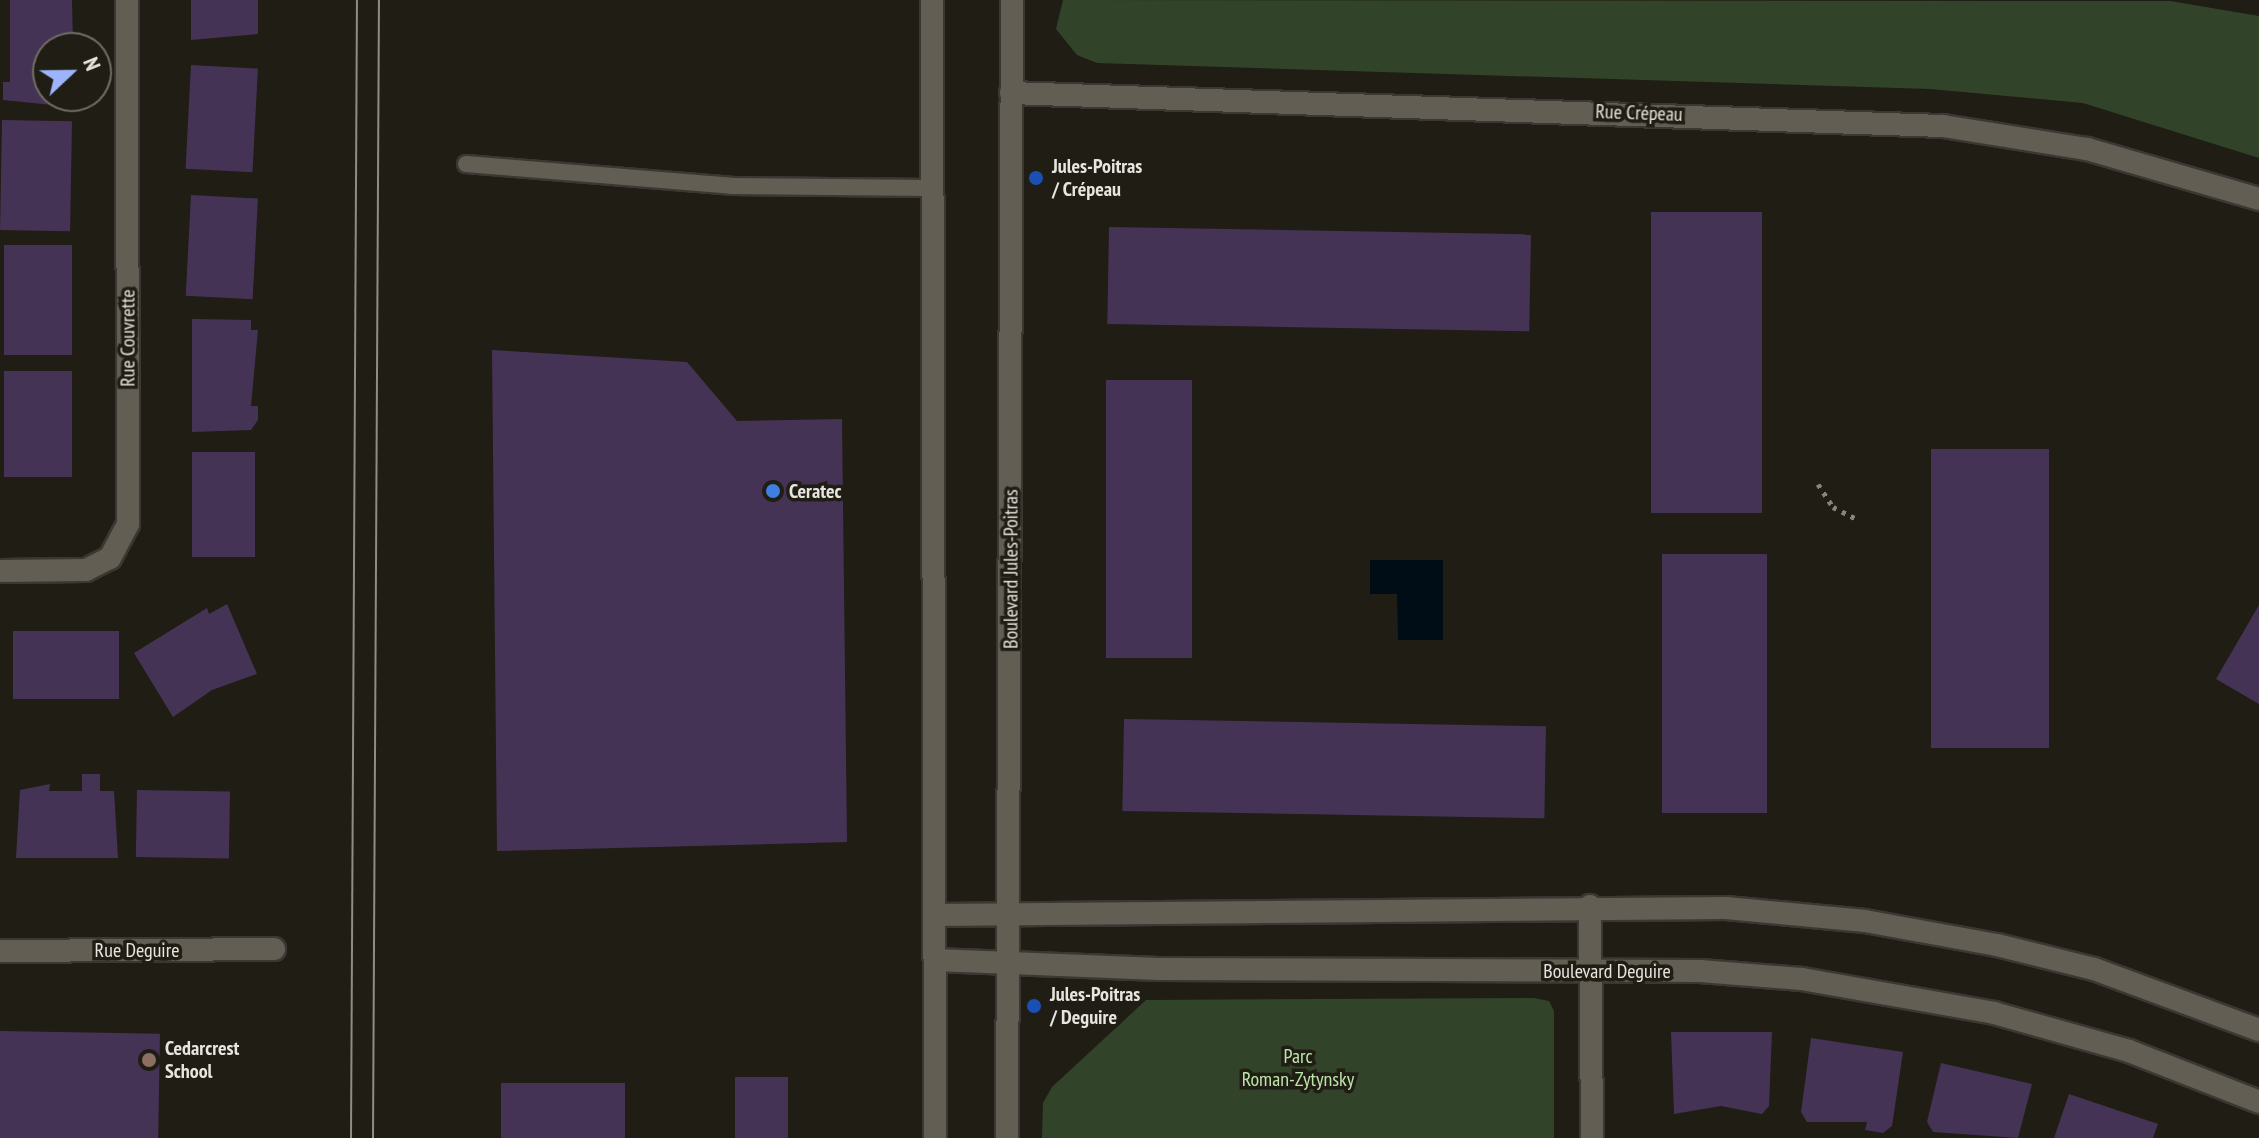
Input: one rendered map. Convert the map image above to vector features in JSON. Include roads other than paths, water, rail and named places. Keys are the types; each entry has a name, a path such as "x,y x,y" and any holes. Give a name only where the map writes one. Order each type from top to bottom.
{"street":[{"name":"Rue Couvrette","path":"0,571 86,570 110,558 128,524 127,0"},
{"path":"932,0 935,1138"},
{"name":"Boulevard Jules-Poitras","path":"1007,1138 1012,0"},
{"name":"Rue Crépeau","path":"1011,93 1943,126 2087,149 2259,199"},
{"path":"936,915 1590,906 1849,920 1997,945 2094,969 2259,1030"},
{"path":"1590,906 1592,1138"},
{"name":"Rue Deguire","path":"0,951 274,949"},
{"name":"Boulevard Deguire","path":"936,960 1590,972 1700,971 1880,990 2129,1051 2259,1102"}],"lane":[{"path":"466,164 731,186 931,188"}],"tram line":[{"path":"351,1138 357,0"},
{"path":"373,1138 379,0"}],"place":[{"name":"Jules-Poitras / Crépeau","path":"1036,178"},
{"name":"Ceratec","path":"773,491"},
{"name":"Jules-Poitras / Deguire","path":"1034,1006"},
{"name":"Cedarcrest School","path":"149,1060"}],"park label":[{"name":"Parc Roman-Zytynsky","path":"1298,1068"}]}
